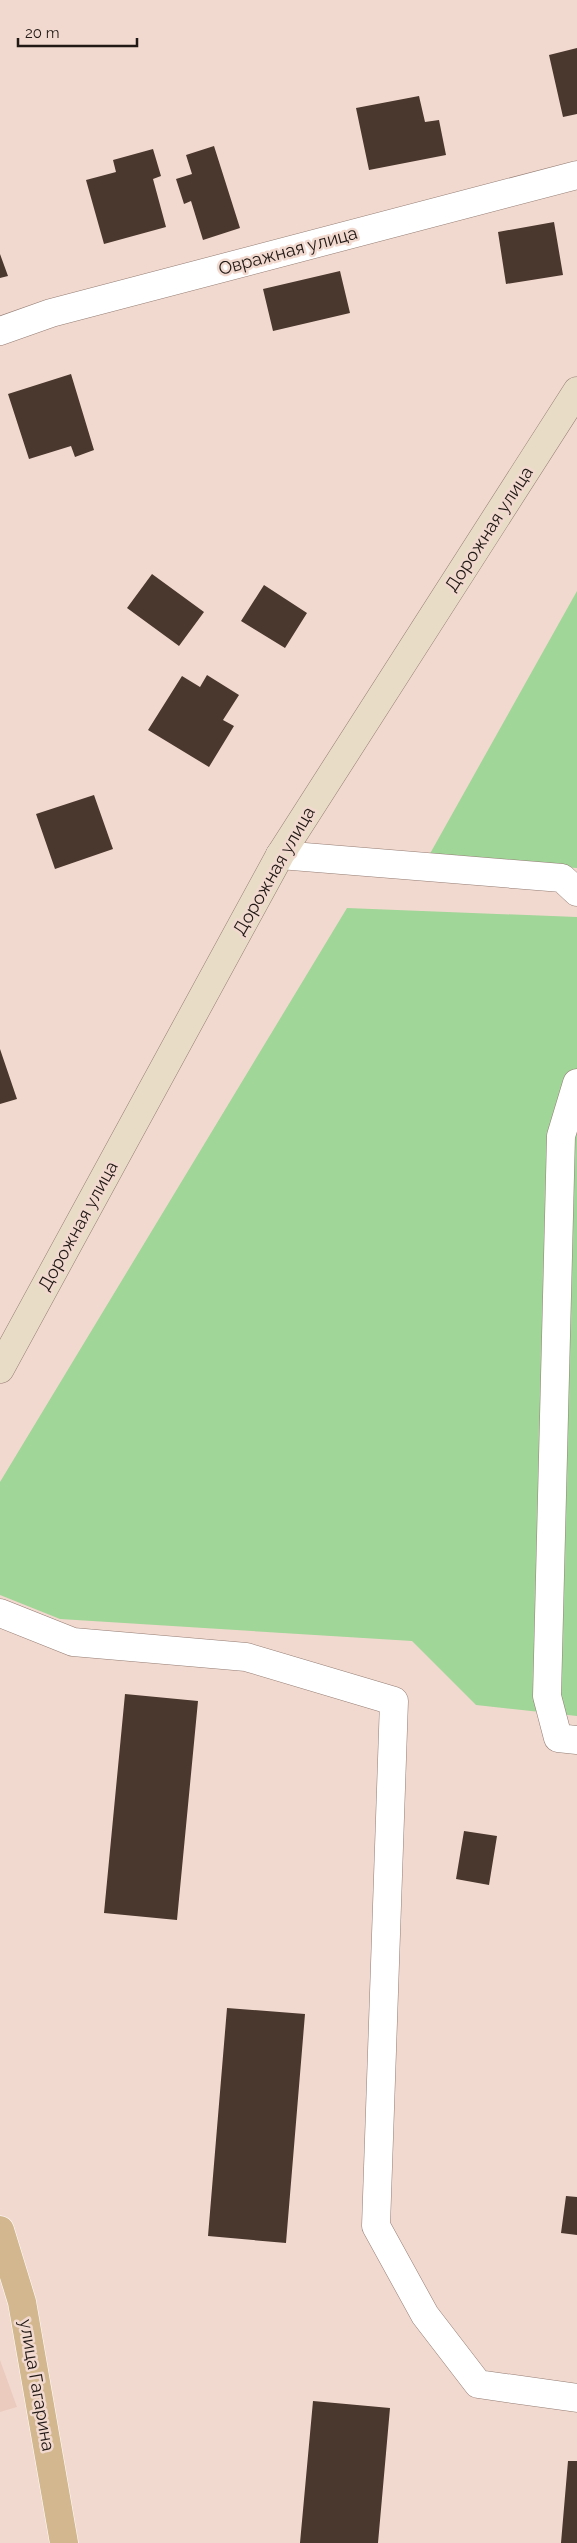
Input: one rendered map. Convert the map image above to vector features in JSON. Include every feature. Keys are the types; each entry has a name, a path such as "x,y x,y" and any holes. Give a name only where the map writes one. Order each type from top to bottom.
{"main road":[{"name":"улица Гагарина","path":"0,2230 22,2302 64,2543"}],"street":[{"name":"Овражная улица","path":"0,332 51,313 577,175"},
{"name":"Дорожная улица","path":"0,1369 280,855 577,391"},
{"path":"280,855 562,878 577,892"},
{"path":"577,1083 561,1136 547,1696 558,1738 577,1740"},
{"path":"0,1613 73,1642 246,1657 394,1701 376,2226 424,2315 478,2384 577,2398"}],"shaded area":[{"path":"0,2360 17,2407 0,2412"}],"green space":[{"path":"577,591 577,868 427,859"},
{"path":"347,908 577,917 577,1716 476,1705 412,1641 60,1619 0,1595 0,1482"}],"building":[{"path":"577,48 577,114 563,117 549,55"},
{"path":"419,96 425,122 439,120 446,155 369,170 356,108"},
{"path":"214,146 240,228 203,240 191,201 184,204 176,179 192,174 186,155"},
{"path":"153,149 161,176 153,179 166,227 104,244 86,180 116,172 113,160"},
{"path":"554,222 563,275 506,284 498,232"},
{"path":"0,254 8,276 0,278"},
{"path":"340,271 350,313 273,331 263,289"},
{"path":"71,374 94,450 75,457 71,446 29,459 8,394"},
{"path":"152,574 204,612 179,646 127,608"},
{"path":"264,585 307,613 285,648 241,621"},
{"path":"207,675 239,695 223,720 234,726 209,767 148,730 182,676 200,687"},
{"path":"94,795 113,849 55,869 36,814"},
{"path":"0,1049 17,1099 0,1104"},
{"path":"125,1694 198,1701 177,1920 104,1913"},
{"path":"464,1831 497,1836 489,1885 456,1879"},
{"path":"227,2008 305,2014 286,2243 208,2236"},
{"path":"566,2196 577,2197 577,2235 561,2233"},
{"path":"313,2401 390,2408 378,2543 300,2543"},
{"path":"568,2461 577,2461 577,2543 561,2543"}]}
